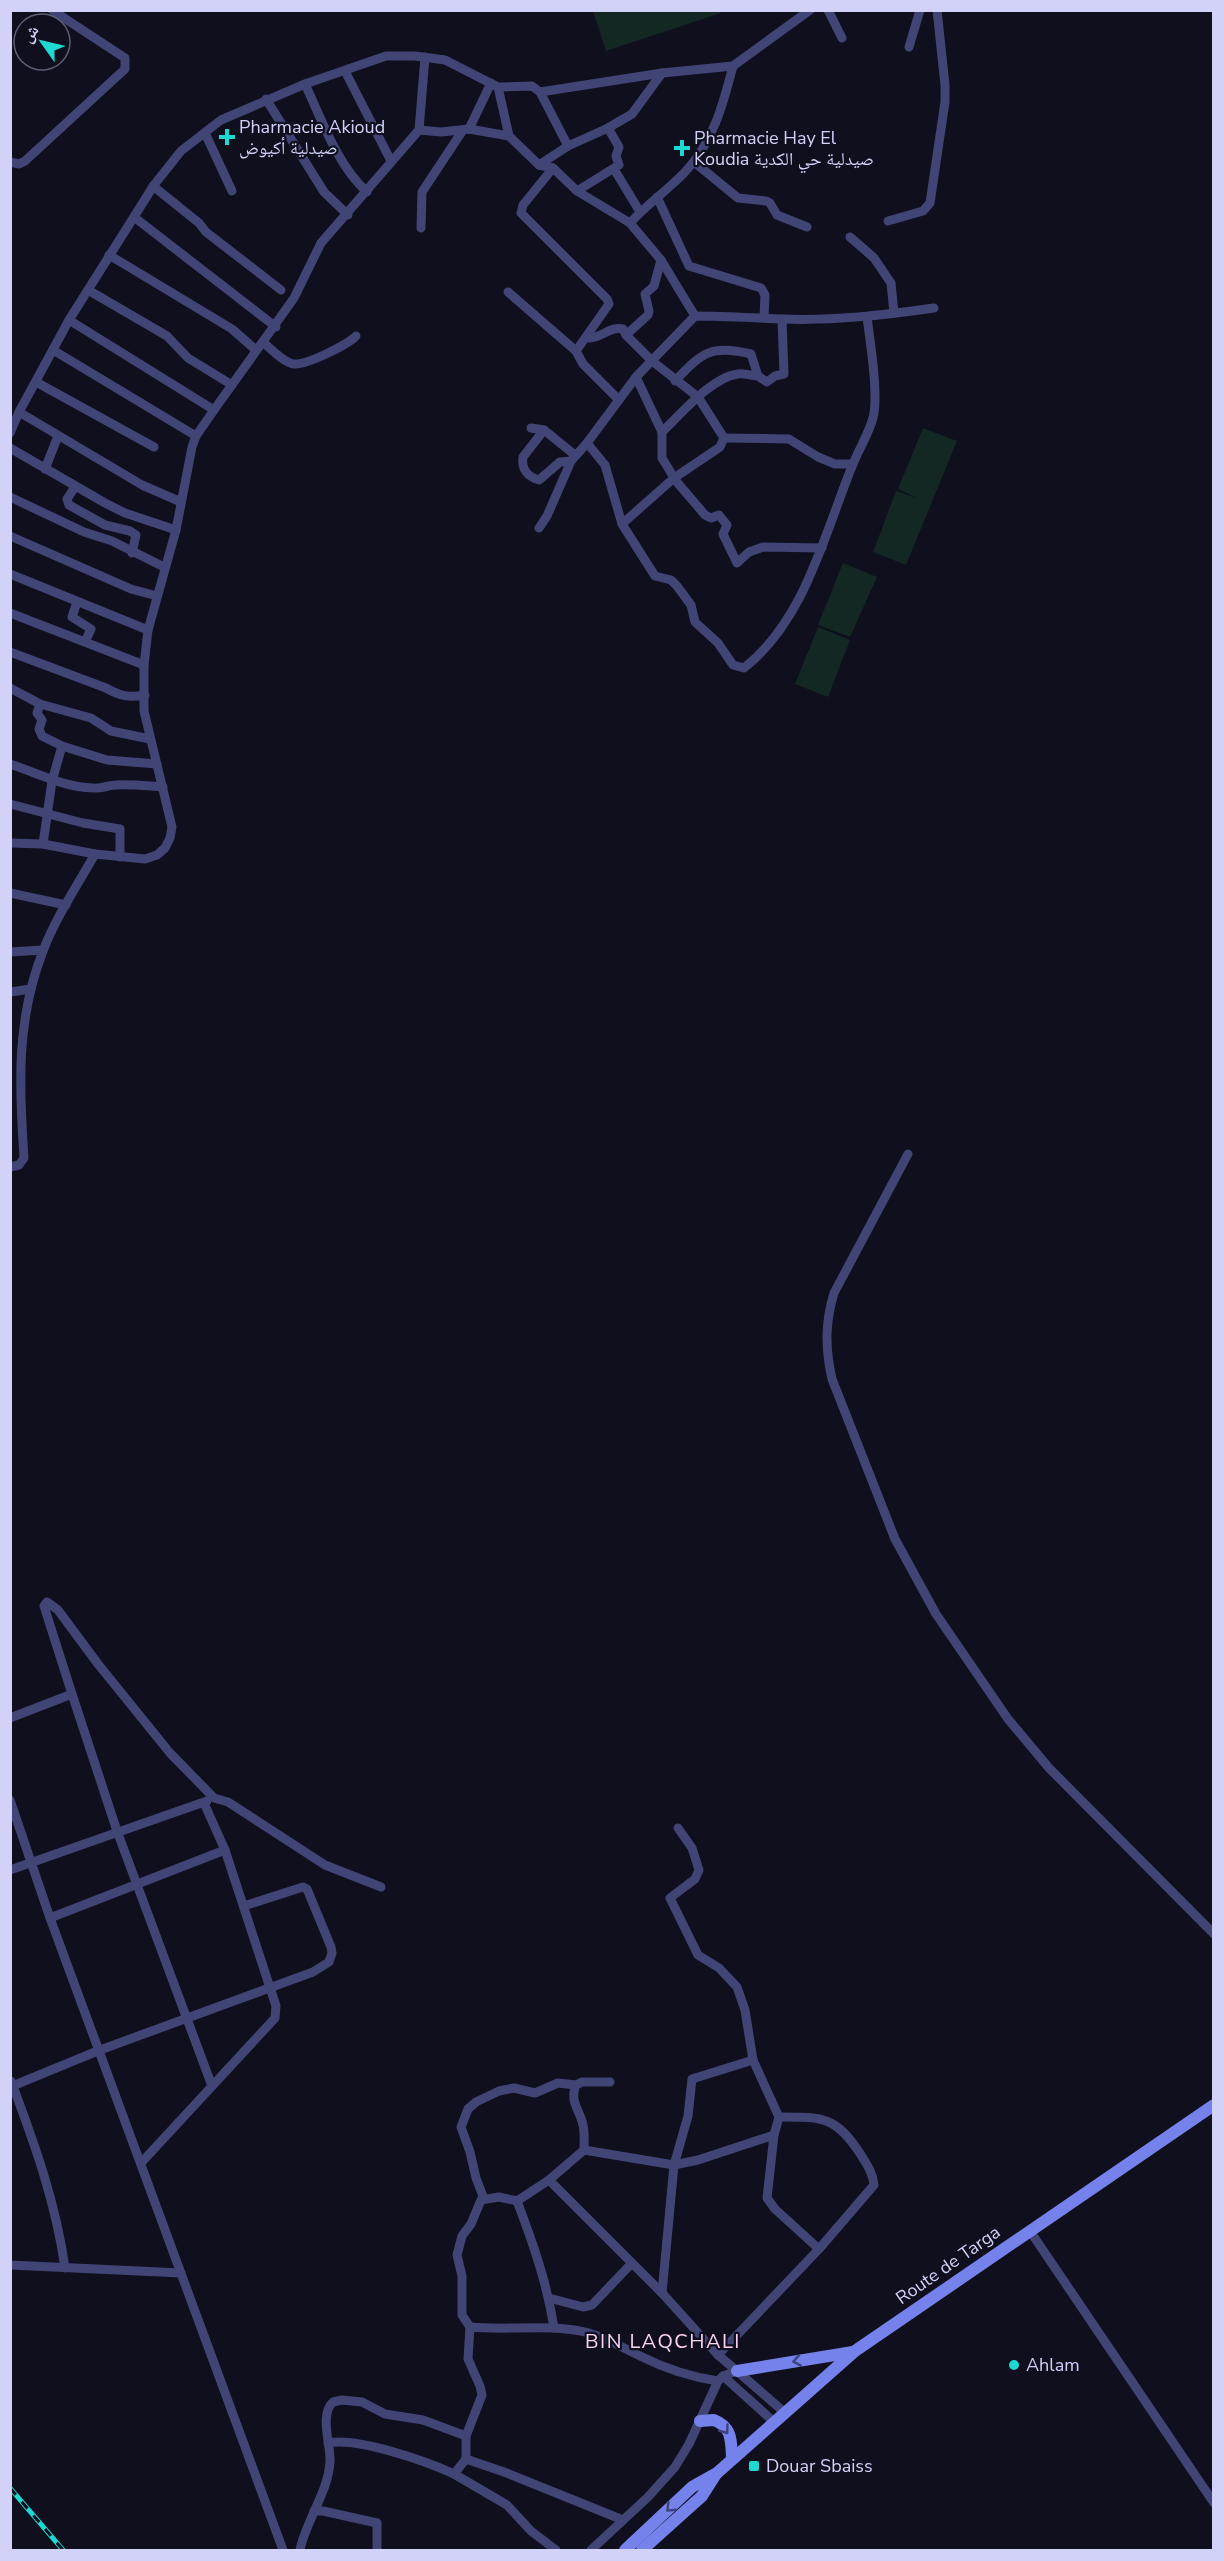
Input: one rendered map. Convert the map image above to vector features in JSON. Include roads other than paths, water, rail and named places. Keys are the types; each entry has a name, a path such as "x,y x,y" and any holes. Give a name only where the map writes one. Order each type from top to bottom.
{"main road":[{"name":"Route de Targa","path":"642,2550 702,2496 717,2473 732,2457 855,2351 1214,2105"},
{"path":"737,2371 855,2351"},
{"path":"700,2421 714,2420 728,2430 732,2440 732,2457"},
{"name":"Route de Targa","path":"625,2550 692,2487 717,2473"}],"street":[{"path":"10,162 19,164 26,161 125,69 127,64 125,58 52,10"},
{"path":"540,92 662,73 734,66 810,10"},
{"path":"828,10 842,38"},
{"path":"909,47 920,10"},
{"path":"888,221 923,211 930,203 945,102 945,76 937,10"},
{"path":"10,433 69,320 153,186 182,152 221,120 304,84 386,56 424,57 446,60 495,85 532,86 540,92 568,146"},
{"path":"10,843 43,844 95,854 145,859 157,855 165,848 172,827 144,711 144,665 148,630 176,530 192,447 196,436 256,350 276,327 294,298 321,243 348,215 419,130 424,57"},
{"path":"630,223 694,162 704,148 719,118 734,66"},
{"path":"345,71 391,161"},
{"path":"539,165 568,146 632,114 662,73"},
{"path":"304,84 346,166 367,192"},
{"path":"421,228 422,192 495,85"},
{"path":"495,85 509,136 539,165 553,168 577,191 630,223 661,260 695,316"},
{"path":"266,99 324,192 348,215"},
{"path":"577,191 619,165 616,156 619,147 608,128"},
{"path":"419,130 441,132 466,130 509,136"},
{"path":"205,133 232,191"},
{"path":"694,162 738,198 766,201 770,203 777,215 807,227"},
{"path":"553,168 523,205 521,213 609,304 576,351"},
{"path":"614,169 640,212"},
{"path":"153,186 199,223 206,232 281,290"},
{"path":"657,197 689,266 761,288 765,295 764,317"},
{"path":"134,217 276,327"},
{"path":"850,237 874,258 891,283 894,313"},
{"path":"110,255 232,329 256,350"},
{"path":"626,335 648,315 645,294 654,286 661,260"},
{"path":"88,290 167,336 188,357 232,385"},
{"path":"508,292 576,351 583,364 619,400"},
{"path":"539,528 547,516 573,458 587,443 636,377 695,316 782,319 867,317 934,308"},
{"path":"587,443 605,465 622,524 655,576 671,580 677,586 691,605 695,621 717,643 732,665 744,668 759,656 788,620 822,548 852,464 873,417 872,355 867,317"},
{"path":"662,432 698,398 732,376 739,374 758,376 767,382 775,376 784,374 782,319"},
{"path":"69,320 214,410"},
{"path":"587,338 595,339 619,328 623,330 652,361 698,398 724,438"},
{"path":"263,342 288,362 297,364 343,346 356,336"},
{"path":"53,350 196,436"},
{"path":"675,381 699,356 712,351 751,354 758,376"},
{"path":"636,377 662,432 662,458 674,478 705,515 711,518 719,515 727,525 723,534 738,563 749,552 763,547 822,548"},
{"path":"36,382 154,447"},
{"path":"19,412 142,485 181,502"},
{"path":"531,428 544,430 573,458"},
{"path":"544,430 523,457 525,472 539,480 560,462 573,458"},
{"path":"45,469 58,436"},
{"path":"724,438 784,438 835,464 852,464"},
{"path":"622,524 674,478 720,447 724,438"},
{"path":"10,448 75,487 125,513 176,530"},
{"path":"75,487 67,499 69,505 105,525 130,531 136,535 132,553"},
{"path":"10,497 84,532 112,541 164,567"},
{"path":"10,536 124,586 157,596"},
{"path":"10,574 148,630"},
{"path":"77,602 72,617 91,629 85,642"},
{"path":"10,613 144,665"},
{"path":"10,652 106,688 118,695 133,697 145,695"},
{"path":"10,688 40,704 91,718 111,731 150,739"},
{"path":"40,704 37,713 42,720 39,733 62,746 107,760 157,765"},
{"path":"43,844 52,781 62,746"},
{"path":"10,764 22,766 26,771 52,781 95,789 126,784 163,786"},
{"path":"10,804 83,823 120,829 120,857"},
{"path":"10,1167 20,1165 24,1158 15,1041 43,950 95,854"},
{"path":"10,893 66,905"},
{"path":"10,952 43,950"},
{"path":"10,992 31,988"},
{"path":"908,1154 834,1293 828,1314 826,1336 827,1358 832,1379 895,1539 936,1614 1008,1719 1050,1770 1214,1934"},
{"path":"212,2086 117,1831 44,1606 47,1602 58,1610 98,1664 170,1753 214,1798 228,1802 325,1865 381,1887"},
{"path":"10,1718 72,1694"},
{"path":"10,1870 214,1798"},
{"path":"10,1800 33,1862 50,1918 283,2550"},
{"path":"141,2163 275,2018 276,2006 244,1906 225,1850 204,1803"},
{"path":"678,1828 692,1848 699,1870 695,1879 669,1898 698,1955 719,1968 737,1987 745,2010 753,2060 779,2117 774,2135 767,2198 775,2209 819,2249"},
{"path":"50,1918 225,1850"},
{"path":"65,2268 59,2227 51,2195 11,2085 269,1989 313,1972 327,1964 332,1953 331,1947 311,1892 303,1887 244,1906"},
{"path":"662,2293 674,2165 688,2116 692,2079 753,2060"},
{"path":"484,2199 460,2127 468,2109 476,2102 499,2091 514,2088 535,2092 558,2082 576,2085 582,2082 610,2082"},
{"path":"576,2085 573,2093 574,2104 583,2123 584,2150"},
{"path":"718,2355 819,2249 874,2185 874,2179 847,2134 840,2127 815,2118 779,2117"},
{"path":"584,2150 674,2165 698,2160 774,2135"},
{"path":"454,2474 466,2459 466,2436 482,2395 468,2359 470,2327 462,2315 462,2277 457,2255 462,2236 484,2199 499,2197 517,2201 549,2180 584,2150"},
{"path":"549,2180 662,2293 718,2355 784,2412"},
{"path":"517,2201 538,2256 554,2328"},
{"path":"1030,2231 1214,2503"},
{"path":"549,2298 583,2307 592,2305 631,2264"},
{"path":"10,2265 181,2272"},
{"path":"470,2327 554,2328 600,2337 676,2371 699,2378 720,2378 737,2371"},
{"path":"591,2550 675,2467 720,2378"},
{"path":"720,2378 773,2421"},
{"path":"300,2550 328,2474 330,2460 327,2411 333,2402 342,2400 362,2402 385,2414 423,2420 466,2436"},
{"path":"328,2443 341,2442 384,2449 433,2464 507,2505 531,2531 556,2550"},
{"path":"466,2459 623,2520"},
{"path":"314,2511 377,2523 377,2550"}],"railway":[{"path":"10,2488 63,2550"}],"place":[{"name":"Pharmacie Akioud صيدلية أكيوض","path":"227,137"},
{"name":"Pharmacie Hay El Koudia صيدلية حي الكدية","path":"682,148"},
{"name":"Ahlam","path":"1014,2365"},
{"name":"Douar Sbaiss","path":"754,2466"}],"district":[{"name":"BIN LAQCHALI","path":"663,2341"}]}
